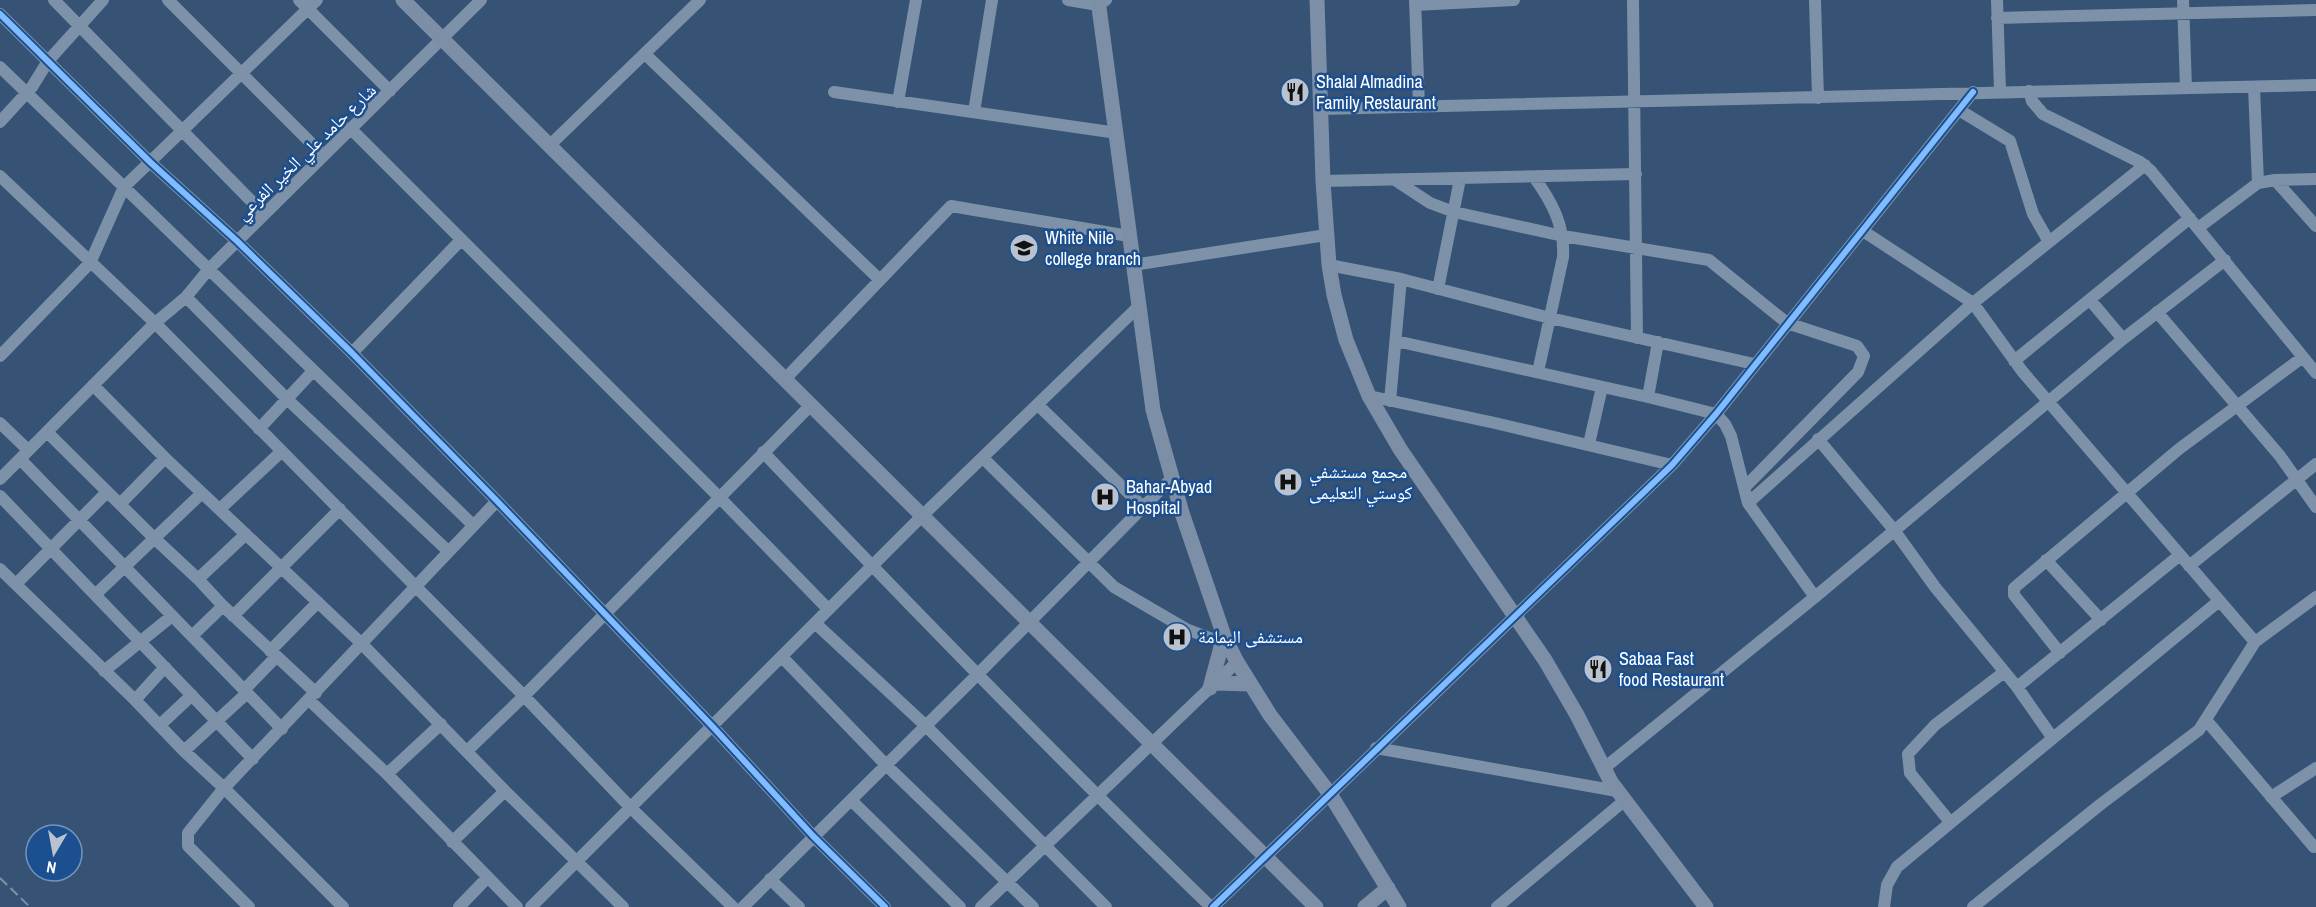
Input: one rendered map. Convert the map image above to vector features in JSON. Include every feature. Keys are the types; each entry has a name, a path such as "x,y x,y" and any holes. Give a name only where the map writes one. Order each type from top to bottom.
{"main road":[{"path":"403,0 1316,907"},
{"path":"1317,0 1323,181 1329,265 1346,340 1369,396 1400,449 1516,615 1562,687 1603,769 1706,907"},
{"path":"1101,2 1138,307 1153,410 1171,478 1224,640 1270,716 1330,794 1399,907"},
{"path":"1224,640 1212,685 1250,684"},
{"path":"1365,907 1388,888"}],"street":[{"path":"54,0 264,214"},
{"path":"0,122 27,92 48,61 103,0"},
{"path":"168,0 323,155"},
{"name":"شارع حامد علي الخير الفرعي","path":"0,479 155,323 186,297 209,269 481,0"},
{"path":"550,144 700,0"},
{"path":"898,102 916,0"},
{"path":"974,112 992,0"},
{"path":"1068,0 1101,2"},
{"path":"1419,106 1415,2 1514,0"},
{"path":"1633,0 1637,338"},
{"path":"1815,0 1818,98"},
{"path":"1997,0 2000,91"},
{"path":"2183,0 2186,88"},
{"path":"0,356 90,263 124,187 241,73 308,3 390,91"},
{"path":"1997,18 2184,13 2254,5 2316,10"},
{"path":"0,14 150,162 237,241 352,353 605,613 813,836 885,907"},
{"path":"645,54 880,280"},
{"path":"0,67 473,525"},
{"path":"1321,109 2316,85"},
{"path":"2254,87 2258,183"},
{"path":"2029,91 2032,101 2043,114 2145,165 2311,364 2236,406 2125,493 2014,588 2013,593 2060,653"},
{"path":"834,92 1117,133"},
{"path":"763,452 977,675 1098,797 1212,907 1672,465 1716,414 1973,92"},
{"path":"1959,110 2010,141 2033,214 2049,242"},
{"path":"350,128 828,609"},
{"path":"1748,504 1973,303 2145,165"},
{"path":"1323,181 1636,174"},
{"path":"0,176 155,323 340,508 631,808 733,907"},
{"path":"1534,177 1554,208 1563,236 1563,257 1538,372"},
{"path":"1438,289 1460,179"},
{"path":"2198,228 2258,183 2275,180 2316,179"},
{"path":"1395,180 1430,203 1454,212 1563,236 1709,260 1787,323 1857,345 1864,356 1858,372 1744,488"},
{"path":"2275,180 2316,226"},
{"path":"785,379 951,206 1129,236"},
{"path":"2014,361 2190,218"},
{"path":"1863,231 1973,303 2014,361 2255,642"},
{"path":"1133,265 1326,236"},
{"path":"352,353 461,240"},
{"path":"1603,769 1815,597 2123,339 2225,260"},
{"path":"1329,265 1401,279 1550,318 1754,364"},
{"path":"1390,400 1401,279"},
{"path":"186,297 287,399 448,551"},
{"path":"2090,300 2123,339"},
{"path":"531,907 921,517 1138,307"},
{"path":"2157,312 2280,456 2316,507"},
{"path":"1396,341 1716,414 1725,424 1731,436 1748,504 1815,597"},
{"path":"1648,397 1658,342"},
{"path":"259,429 313,371"},
{"path":"93,385 165,458 362,644 505,791 623,907"},
{"path":"1589,444 1602,387"},
{"path":"1369,396 1589,444 1672,465"},
{"path":"1038,405 1143,507"},
{"path":"467,751 810,406"},
{"path":"0,423 78,520 282,729"},
{"path":"47,432 273,654 517,907"},
{"path":"1818,440 1894,530 2003,673 2017,687 2052,737"},
{"path":"220,509 282,451"},
{"path":"120,504 165,458"},
{"path":"983,458 1114,587 1147,608 1201,636 1224,640"},
{"path":"2189,566 2316,464"},
{"path":"743,907 1171,478"},
{"path":"16,584 107,492"},
{"path":"96,594 153,537 202,493"},
{"path":"0,496 253,759"},
{"path":"249,907 188,846 188,833 224,788 497,501"},
{"path":"233,616 340,508"},
{"path":"198,579 246,534"},
{"path":"2017,687 2180,555"},
{"path":"2046,560 2101,620"},
{"path":"0,569 343,907"},
{"path":"1973,907 2101,804 2188,740 2206,720 2255,642 2316,597"},
{"path":"1884,907 1887,885 1893,871 2219,601"},
{"path":"184,751 245,692 273,654 318,602"},
{"path":"192,636 223,606"},
{"path":"104,671 172,616"},
{"path":"815,623 926,726 1106,907"},
{"path":"782,657 886,765 1033,907"},
{"path":"981,907 1237,662"},
{"path":"135,700 165,667"},
{"path":"1950,822 1910,773 1908,754 1935,725 2003,673"},
{"path":"160,725 192,695"},
{"path":"2206,720 2314,847"},
{"path":"387,774 441,724"},
{"path":"1376,748 1621,796"},
{"path":"2271,797 2316,768"},
{"path":"452,842 505,791"},
{"path":"1497,907 1621,796"},
{"path":"851,800 960,907"},
{"path":"459,907 488,877"},
{"path":"770,879 800,907"}],"railway":[{"path":"0,878 30,907"}],"cycle path":[{"path":"0,14 150,162 237,241 352,353 713,727 813,836 885,907"},
{"path":"1213,907 1672,465 1716,414 1973,92"}],"place":[{"name":"Shalal Almadina Family Restaurant","path":"1295,92"},
{"name":"White Nile college branch","path":"1024,248"},
{"name":"مجمع مستشفي كوستي التعليمى","path":"1288,482"},
{"name":"Bahar-Abyad Hospital","path":"1105,497"},
{"name":"مستشفى اليمامة","path":"1177,637"},
{"name":"Sabaa Fast food Restaurant","path":"1598,669"}]}
